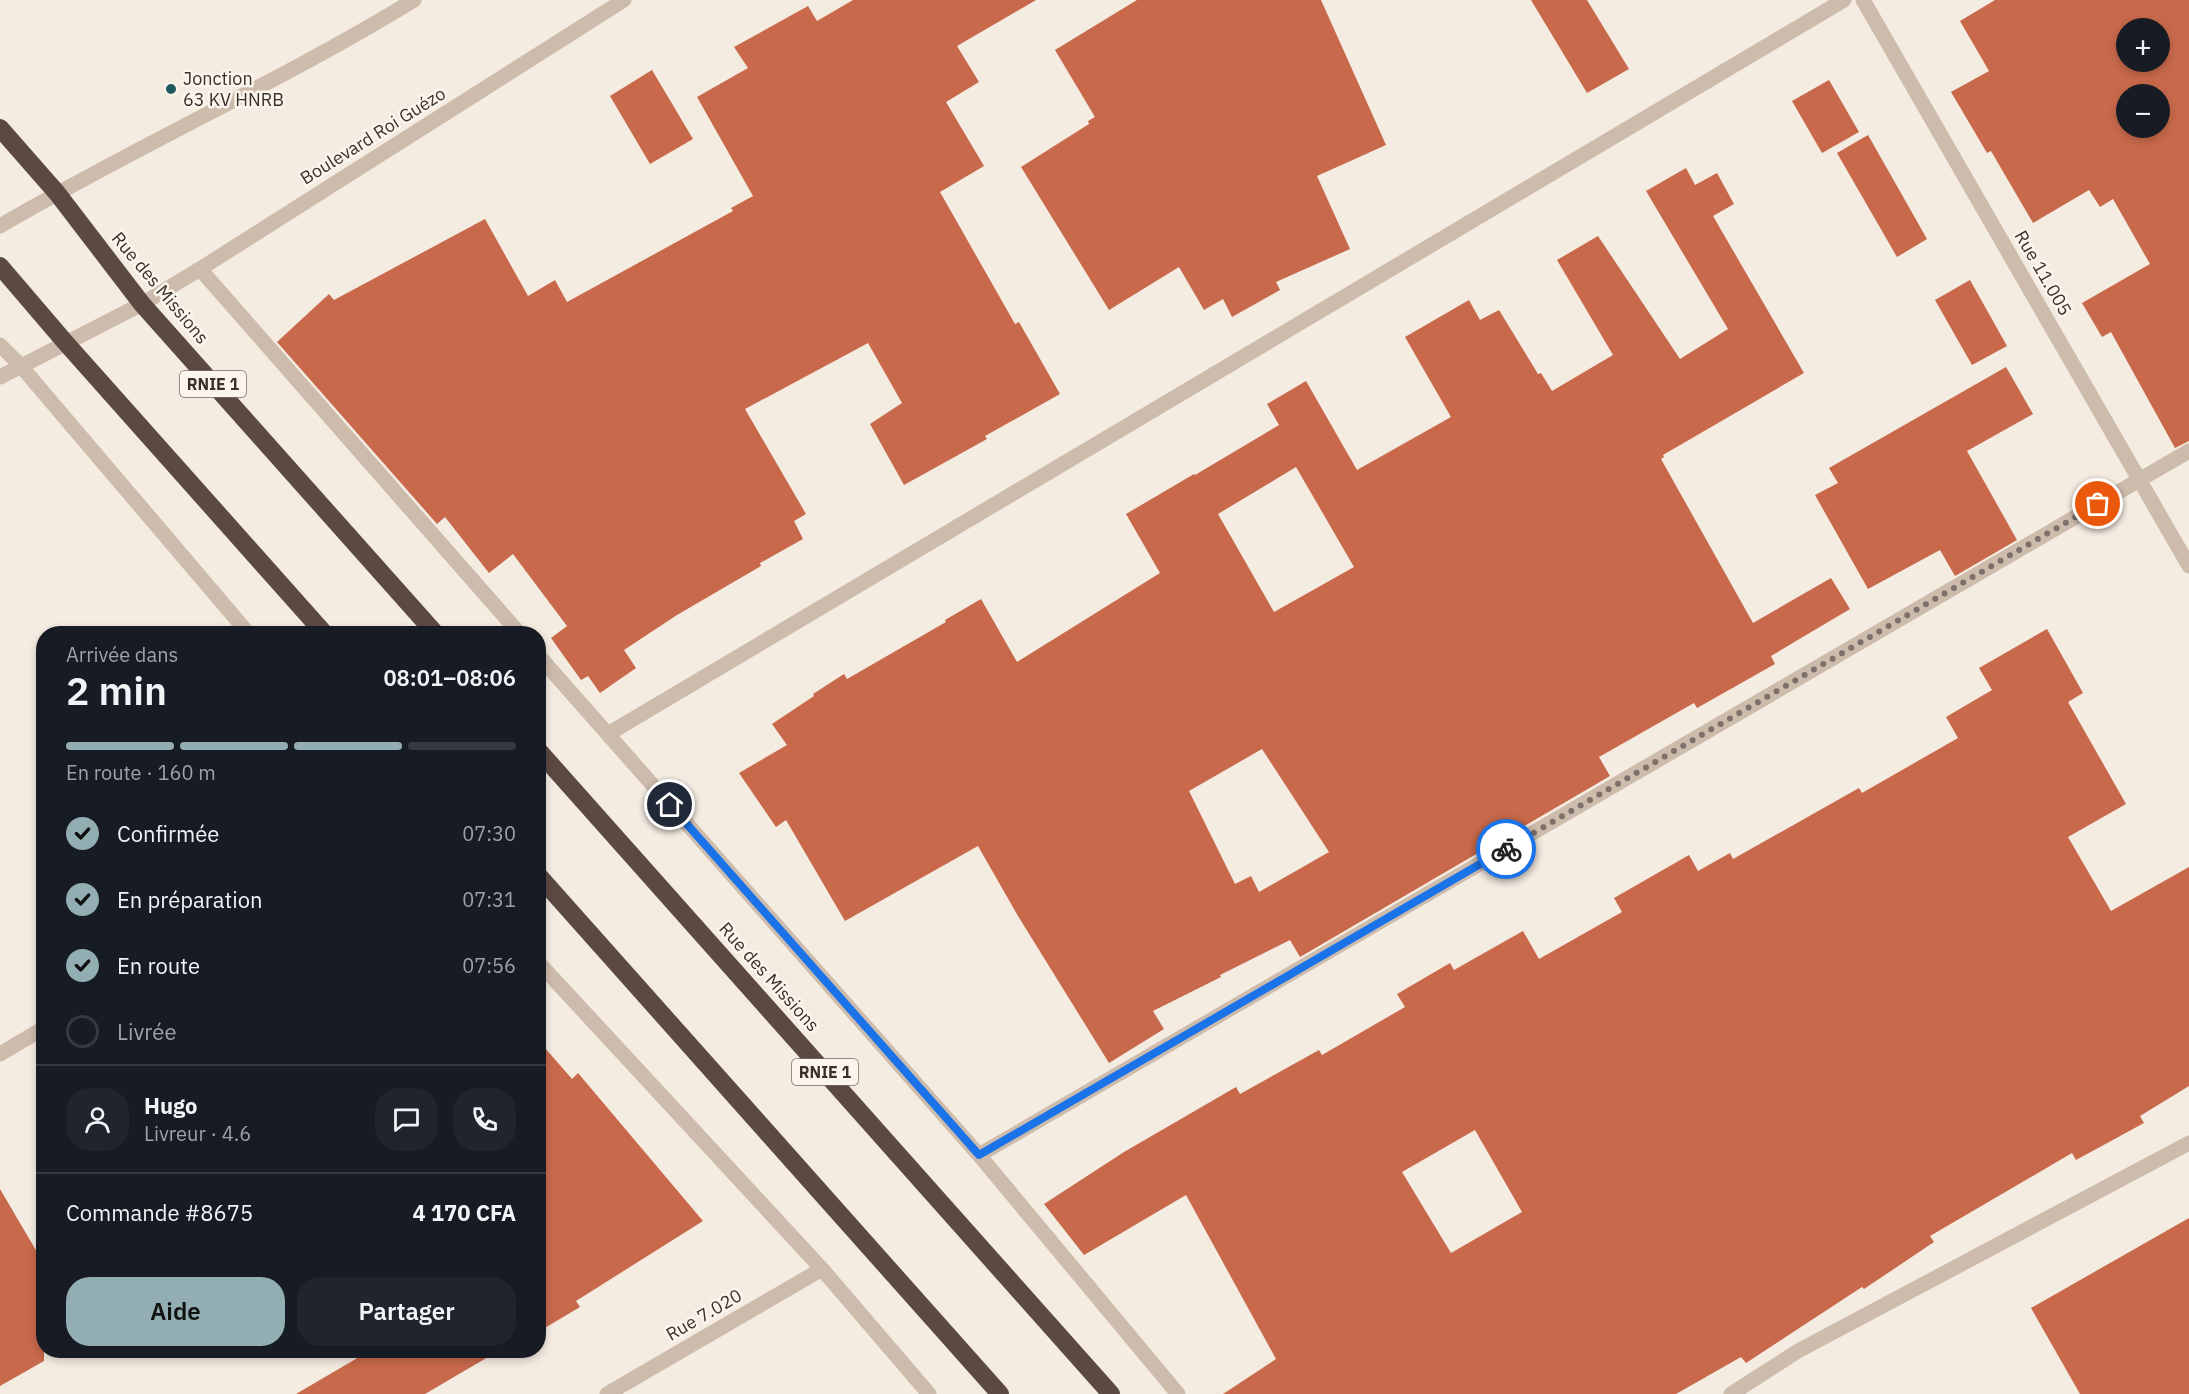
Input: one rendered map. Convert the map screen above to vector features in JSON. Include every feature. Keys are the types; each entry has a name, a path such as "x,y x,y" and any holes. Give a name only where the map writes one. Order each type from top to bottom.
{"highway":[{"name":"Rue des Missions","path":"0,128 57,193 142,304 429,626"},
{"path":"0,266 318,626"},
{"name":"Rue des Missions","path":"546,759 1111,1394"},
{"path":"546,884 1000,1394"}],"street":[{"path":"0,226 414,0"},
{"name":"Boulevard Roi Guézo","path":"0,377 142,304 624,0"},
{"path":"608,734 1844,0"},
{"name":"Rue 11.005","path":"1863,0 2189,566"},
{"path":"200,268 513,626"},
{"path":"0,345 20,365 242,626"},
{"path":"979,1155 2189,451"},
{"path":"546,664 979,1155 1178,1394"},
{"path":"546,971 822,1269 929,1394"},
{"path":"0,1054 36,1033"},
{"path":"1731,1394 1798,1351 2189,1143"},
{"name":"Rue 7.020","path":"607,1394 822,1269"}],"building":[{"path":"853,0 1036,0 957,46 979,82 946,102 984,166 940,192 1015,324 1019,322 1060,394 985,436 987,439 904,485 870,424 902,403 868,343 745,409 806,514 794,521 803,539 760,563 761,566 677,615 624,650 636,668 600,693 588,676 581,680 551,638 567,626 513,554 489,573 445,517 437,524 277,342 329,294 334,300 485,219 528,296 555,280 567,302 733,211 731,208 753,196 697,97 748,68 734,47 808,6 817,21"},
{"path":"1137,0 1321,0 1386,145 1317,176 1350,249 1276,282 1280,290 1232,317 1223,299 1204,310 1179,267 1109,310 1021,167 1089,124 1088,121 1095,117 1055,50"},
{"path":"1531,0 1587,0 1629,69 1587,93"},
{"path":"1995,0 2189,0 2189,441 2175,448 2111,332 2102,337 2082,303 2150,264 2113,199 2100,207 2089,190 2033,223 1991,151 1987,153 1951,92 1989,71 1960,21"},
{"path":"652,70 693,139 650,164 610,96"},
{"path":"1829,80 1859,132 1822,153 1792,101"},
{"path":"1868,135 1927,239 1897,257 1837,153"},
{"path":"1686,168 1695,185 1717,173 1734,204 1713,216 1804,373 1663,455 1661,459 1753,623 1831,578 1850,609 1771,656 1775,664 1697,708 1694,703 1599,757 1610,776 1300,957 1290,940 1153,1011 1164,1029 1109,1063 1018,916 978,846 845,921 786,820 776,827 739,773 787,745 772,724 844,674 847,679 946,622 945,620 981,599 1017,662 1160,573 1126,514 1279,425 1267,404 1306,381 1357,470 1451,417 1405,337 1469,300 1480,320 1499,310 1538,374 1541,373 1552,391 1613,355 1557,260 1598,236 1680,359 1728,329 1646,191","holes":["1296,467 1354,567 1274,612 1218,514","1262,749 1329,852 1259,892 1251,876 1235,884 1189,791"]},
{"path":"1970,280 2007,346 1972,365 1935,300"},
{"path":"2006,367 2033,414 1967,451 2017,540 1955,576 1940,550 1868,589 1815,495 1838,483 1829,468"},
{"path":"2047,629 2083,693 2068,702 2126,804 2068,837 2111,911 2189,867 2189,1086 2140,1116 2144,1123 2076,1160 2072,1153 1930,1236 1934,1242 1746,1363 1741,1357 1676,1394 1223,1394 1276,1359 1186,1195 1084,1255 1044,1204 1124,1152 1236,1087 1240,1094 1319,1050 1322,1055 1405,1007 1397,994 1450,963 1454,970 1523,931 1539,959 1622,912 1614,898 1689,855 1698,871 1730,853 1733,859 1859,788 1862,793 1958,738 1946,717 1992,690 1979,668","holes":["1475,1130 1522,1212 1451,1253 1402,1172"]},
{"path":"546,1049 572,1079 578,1073 703,1221 576,1301 580,1307 546,1327"},
{"path":"0,1189 36,1250 36,1358 44,1358 44,1361 0,1386"},
{"path":"2189,1218 2189,1394 2080,1394 2031,1308"},
{"path":"357,1358 486,1358 425,1394 296,1394"}],"way so far":[{"path":"1506,849 2098,504"}],"place":[{"name":"Jonction 63 KV HNRB","path":"171,89"}],"route":[{"path":"670,805 979,1155 1506,849"}]}
